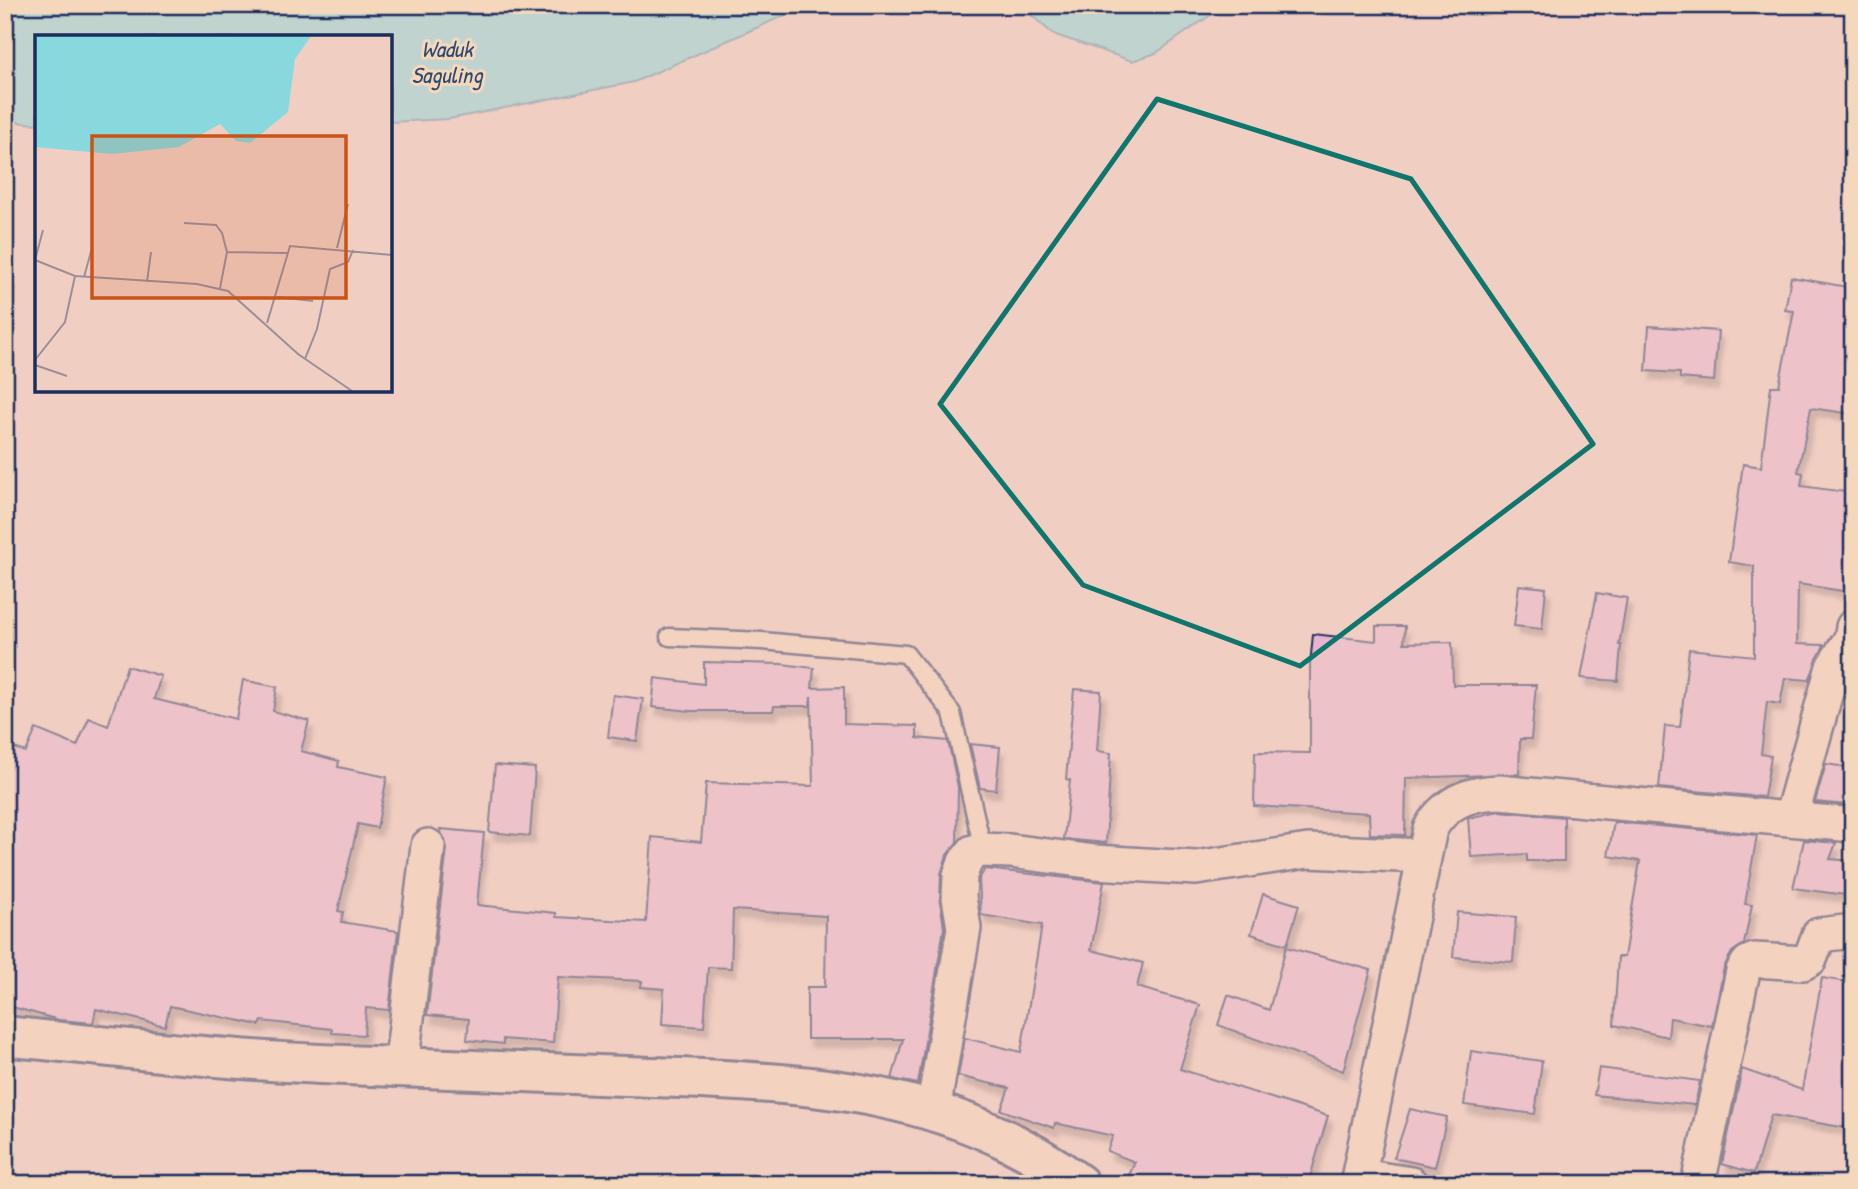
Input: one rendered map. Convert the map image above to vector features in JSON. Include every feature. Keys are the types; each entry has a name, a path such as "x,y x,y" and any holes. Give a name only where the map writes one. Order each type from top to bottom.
{"street":[{"path":"1791,818 1833,667 1851,639 1853,627"},
{"path":"1411,1184 1359,1180 1430,829 1438,814 1451,803 1483,792 1853,825"},
{"path":"401,1068 428,846"},
{"path":"933,1111 964,928 959,897 960,875 973,852 983,850 1095,862 1196,867 1308,851 1424,856"},
{"path":"1698,1184 1743,971 1748,963 1755,960 1803,963 1810,960 1819,935 1853,931"},
{"path":"5,1036 263,1062 769,1082 854,1091 905,1101 997,1135 1052,1164 1079,1184"}],"lane":[{"path":"669,637 762,641 905,654 952,713 983,850"}],"highlighted area":[{"path":"1157,99 1411,179 1593,444 1300,666 1083,585 940,404"}],"water":[{"name":"Waduk Saguling","path":"5,5 808,5 634,82 449,119 392,122 392,35 35,35 35,124 5,121"},
{"path":"1020,5 1225,5 1156,53 1132,61 1053,34"}],"building":[{"path":"1791,277 1853,288 1853,414 1811,408 1798,472 1803,473 1801,486 1853,493 1853,567 1849,592 1798,584 1797,644 1824,645 1809,680 1785,678 1780,704 1767,702 1761,754 1771,756 1764,797 1659,788 1665,726 1680,727 1689,649 1754,656 1754,566 1729,562 1743,464 1761,467 1771,386 1779,386 1794,311 1785,310"},
{"path":"1649,326 1718,331 1714,381 1680,378 1680,373 1646,371"},
{"path":"1519,585 1546,588 1542,629 1514,626"},
{"path":"1597,593 1627,598 1619,645 1618,681 1581,678"},
{"path":"1376,626 1405,626 1404,643 1452,642 1453,685 1536,685 1531,739 1520,739 1519,774 1406,778 1405,835 1370,834 1369,813 1254,806 1255,752 1310,753 1310,666 1313,634 1376,641"},
{"path":"704,662 782,664 814,668 812,688 844,687 844,724 917,726 917,738 948,741 958,787 957,842 947,855 941,874 940,900 944,928 918,1084 892,1079 903,1039 807,1039 807,987 825,987 826,916 733,910 731,968 708,967 704,1027 662,1024 664,989 641,987 642,981 558,977 553,1043 503,1039 503,1044 467,1040 469,1019 427,1015 447,848 440,829 484,833 477,905 556,913 556,917 646,922 652,837 701,842 706,783 813,786 811,696 810,706 774,706 773,711 691,711 652,707 655,678 704,684"},
{"path":"127,666 161,676 154,699 236,719 243,680 277,687 273,711 309,721 301,751 339,761 338,767 387,777 377,828 358,824 338,911 343,912 341,922 398,931 389,1010 366,1008 364,1035 332,1033 332,1029 262,1021 260,1025 170,1006 165,1026 96,1009 93,1023 59,1020 5,1005 5,745 26,752 36,729 77,746 89,718 108,726"},
{"path":"1074,689 1101,691 1097,751 1111,753 1106,843 1064,839"},
{"path":"613,695 643,699 637,741 608,737"},
{"path":"970,744 1000,747 996,790 980,788"},
{"path":"1826,764 1853,768 1853,791 1848,805 1815,802"},
{"path":"495,765 535,768 530,836 489,832"},
{"path":"1499,811 1564,817 1564,861 1527,861 1527,854 1471,857 1468,818"},
{"path":"1614,822 1757,835 1745,904 1752,905 1744,944 1732,952 1724,967 1712,1026 1670,1018 1668,1037 1614,1025 1618,957 1624,957 1640,861 1608,856"},
{"path":"1804,840 1836,843 1830,859 1853,861 1853,896 1793,888"},
{"path":"985,869 1104,882 1091,950 1143,963 1137,987 1200,1005 1180,1069 1328,1116 1308,1184 1125,1184 1135,1162 1107,1151 1113,1136 1055,1123 1054,1128 1001,1110 1009,1088 958,1076 965,1038 1021,1052 1042,925 981,915 979,879"},
{"path":"1263,894 1299,905 1287,945 1251,934"},
{"path":"1457,912 1516,917 1513,962 1453,957"},
{"path":"1286,947 1371,970 1343,1071 1218,1025 1228,995 1269,1010"},
{"path":"1822,978 1853,983 1853,1129 1771,1115 1754,1173 1722,1164 1742,1069 1802,1090"},
{"path":"1471,1051 1542,1061 1535,1114 1464,1105"},
{"path":"1599,1068 1700,1081 1695,1105 1594,1095"},
{"path":"1410,1109 1447,1117 1435,1167 1394,1158"}]}
